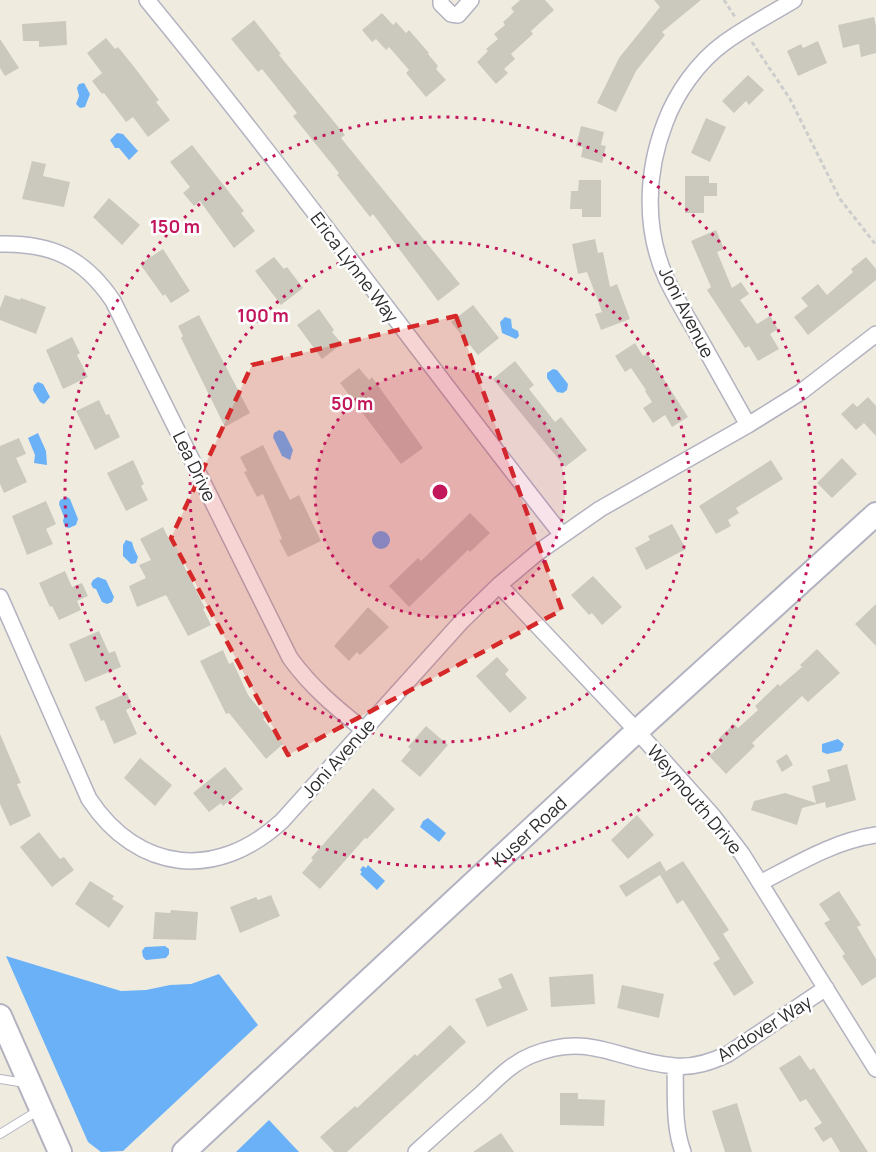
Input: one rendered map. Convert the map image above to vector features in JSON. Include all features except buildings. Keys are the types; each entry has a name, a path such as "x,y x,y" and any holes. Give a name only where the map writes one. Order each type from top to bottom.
{"street":[{"name":"Erica Lynne Way","path":"147,0 237,111 561,535"},
{"path":"441,0 441,4 451,14 458,15 471,0"},
{"name":"Joni Avenue","path":"748,425 666,276 651,226 652,167 658,140 668,114 684,87 703,63 723,44 794,0"},
{"name":"Lea Drive","path":"0,244 24,244 55,251 86,268 101,284 113,301 290,658 320,694 364,730"},
{"name":"Joni Avenue","path":"0,597 89,799 101,818 136,847 158,856 202,861 223,857 265,837 282,821 462,621 499,585 561,535 600,509 748,425 801,392 876,334"},
{"name":"Kuser Road","path":"184,1152 199,1143 637,731 876,516"},
{"name":"Weymouth Drive","path":"499,585 637,731 713,816 760,883 876,1070"},
{"path":"760,883 835,845 876,835"},
{"name":"Andover Way","path":"421,1150 511,1066 529,1056 551,1048 572,1045 596,1047 654,1063 675,1066 710,1062 728,1054 825,988"},
{"path":"0,1016 61,1148"},
{"path":"675,1066 676,1118 683,1152"},
{"path":"166,1152 199,1143"}],"lane":[{"path":"0,1079 29,1083"},
{"path":"0,1134 41,1109"}],"path":[{"path":"724,0 790,99 840,198 876,245"}],"highlighted area":[{"path":"456,316 562,610 288,755 171,538 252,365"}],"water":[{"path":"84,83 90,94 85,107 80,108 76,104 79,96 77,88 79,84"},
{"path":"117,133 123,134 138,151 129,160 119,148 115,148 110,140"},
{"path":"505,317 511,319 512,328 518,331 519,336 516,339 502,333 500,322"},
{"path":"553,369 557,370 568,384 567,390 563,393 557,392 547,378 547,373"},
{"path":"38,382 43,384 50,397 44,404 40,402 33,390 34,385"},
{"path":"279,430 284,432 293,450 290,460 282,456 273,437 274,433"},
{"path":"38,433 46,451 47,465 34,463 35,455 28,438"},
{"path":"67,497 78,519 76,525 69,528 65,527 59,504 60,500"},
{"path":"377,531 385,531 390,536 388,547 377,549 372,544 372,536"},
{"path":"126,540 132,542 138,557 136,563 131,564 123,556 123,545"},
{"path":"98,577 106,580 114,597 112,602 107,604 102,602 96,589 93,588 91,584"},
{"path":"838,739 844,744 841,751 827,754 822,752 822,744"},
{"path":"428,818 446,833 439,842 420,827"},
{"path":"368,865 385,881 377,890 360,874 363,866 366,868"},
{"path":"165,946 169,949 166,958 146,960 143,957 142,951 145,947"},
{"path":"6,956 121,991 191,984 219,974 258,1025 123,1151 101,1152 88,1142"},
{"path":"269,1120 299,1152 236,1152"}]}
